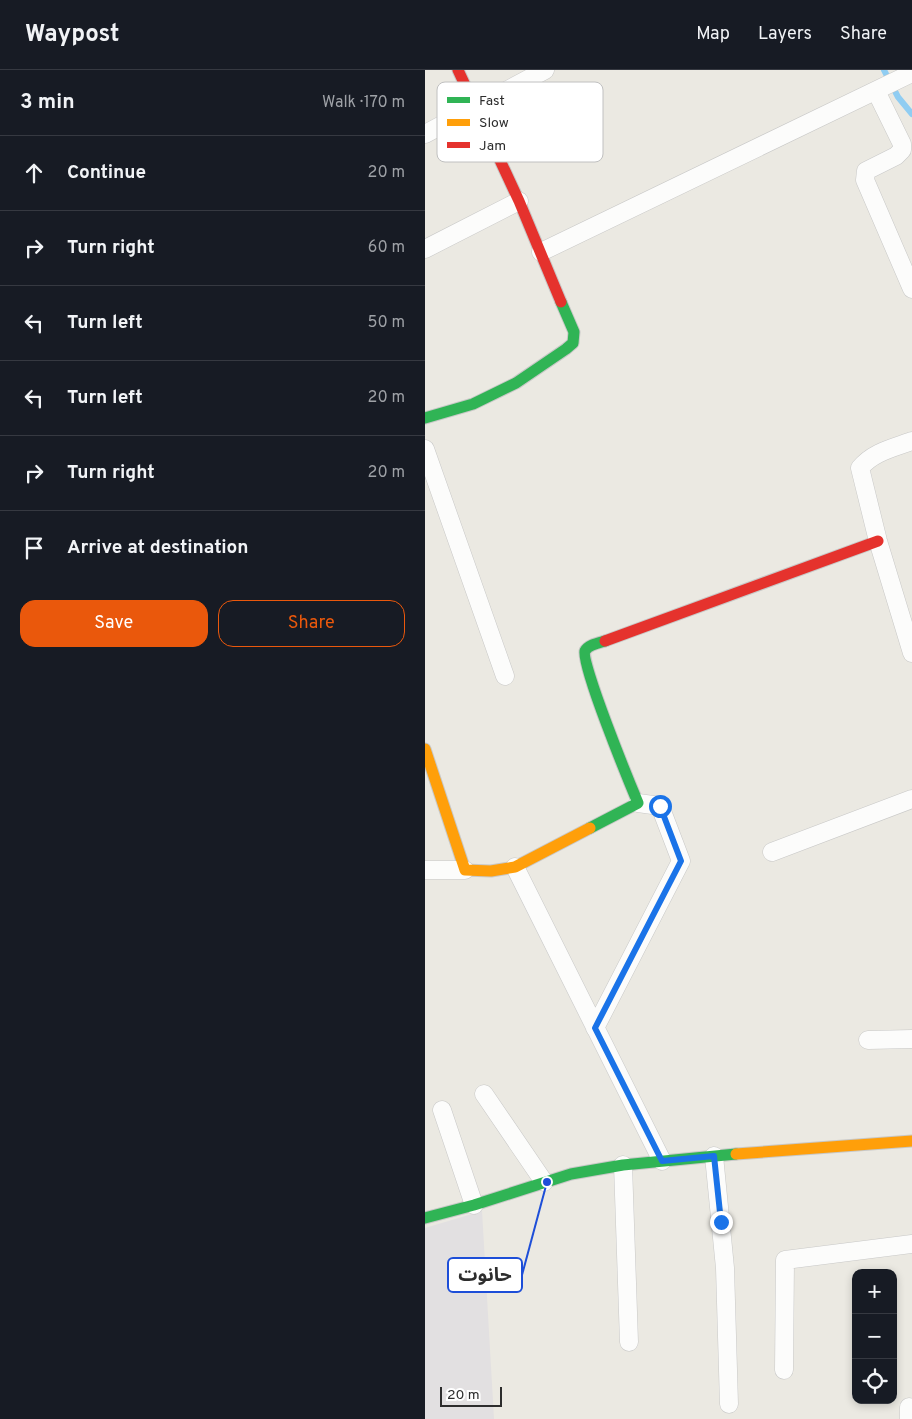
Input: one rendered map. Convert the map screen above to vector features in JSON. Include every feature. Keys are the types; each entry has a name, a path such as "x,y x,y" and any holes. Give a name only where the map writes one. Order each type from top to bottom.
{"street":[{"path":"458,70 464,82"},
{"path":"523,82 545,70"},
{"path":"541,252 877,91 903,74"},
{"path":"877,91 902,144 901,150 896,156 866,171 865,180 912,289"},
{"path":"425,134 437,128"},
{"path":"425,418 473,404 516,383 566,350 573,342 574,332 501,162"},
{"path":"425,250 519,201"},
{"path":"912,441 878,453 867,459 860,468 878,541 908,627 912,653"},
{"path":"425,449 505,676"},
{"path":"638,803 597,696 584,658 585,651 590,646 878,541"},
{"path":"425,749 465,870"},
{"path":"772,852 912,799"},
{"path":"425,870 491,871 515,867 638,803 660,806 681,861 595,1028"},
{"path":"515,867 662,1161"},
{"path":"867,1040 912,1039"},
{"path":"484,1094 544,1182"},
{"path":"442,1110 474,1205"},
{"path":"425,1218 474,1205 571,1174 623,1165 912,1141"},
{"path":"714,1156 725,1268 729,1404"},
{"path":"623,1165 629,1342"},
{"path":"785,1370 785,1260 912,1244"}],"shaded area":[{"path":"482,1211 494,1419 425,1419 425,1228"}],"waterway":[{"path":"884,70 898,97 912,114"}],"traffic: fast":[{"path":"425,418 473,404 516,383 566,349 573,343 574,332 561,302"},
{"path":"590,828 638,803 607,724 586,660 586,649 593,644 605,641"},
{"path":"425,1218 474,1205 571,1174 623,1165 736,1154"}],"traffic: slow":[{"path":"425,749 465,870 491,871 515,867 590,828"},
{"path":"736,1154 912,1141"}],"traffic: jam":[{"path":"458,70 464,82"},
{"path":"501,162 561,302"},
{"path":"605,641 878,541"}],"place":[{"name":"حانوت","path":"547,1182"}],"route":[{"path":"660,806 681,861 595,1028 662,1161 714,1156 721,1222"}]}
